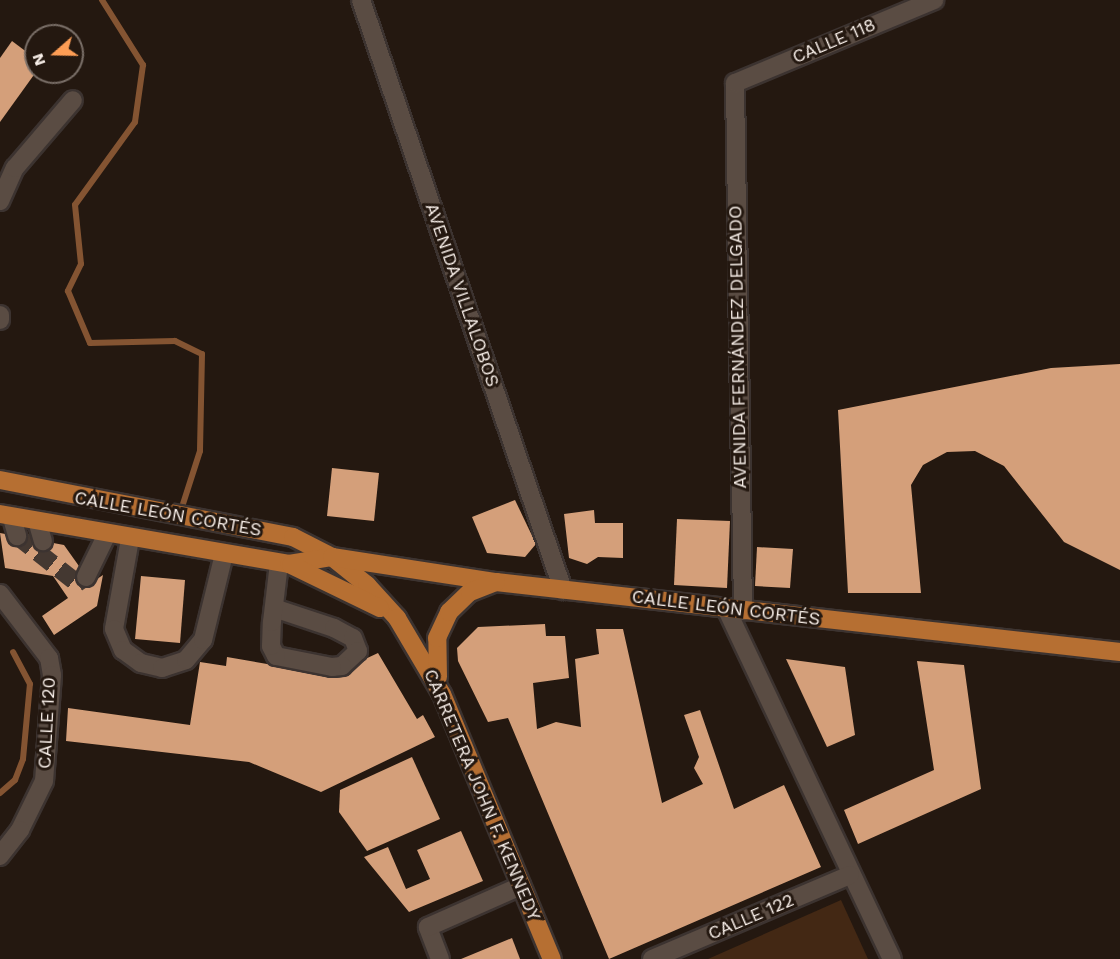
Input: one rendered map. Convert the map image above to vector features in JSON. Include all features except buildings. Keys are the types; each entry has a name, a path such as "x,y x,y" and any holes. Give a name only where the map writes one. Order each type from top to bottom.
{"main road":[{"name":"CALLE LEÓN CORTÉS","path":"0,480 293,537 332,557"},
{"name":"CALLE LEÓN CORTÉS","path":"6,516 40,533 106,536 284,563 332,557 496,582 1120,652"},
{"name":"CARRETERA JOHN F. KENNEDY","path":"332,557 397,618 442,694 552,959"},
{"path":"284,563 339,584 397,618"},
{"path":"442,694 435,666 437,638 449,612 470,592 496,582"}],"street":[{"name":"AVENIDA VILLALOBOS","path":"361,0 563,590"},
{"name":"CALLE 118","path":"735,83 934,0"},
{"name":"AVENIDA FERNÁNDEZ DELGADO","path":"735,83 734,609 850,875 892,959"},
{"path":"0,201 15,168 73,100"},
{"path":"0,315 0,320"},
{"path":"6,516 17,536"},
{"path":"86,577 106,536"},
{"path":"130,539 114,629 123,650 141,663 162,668 186,660 203,640 224,554"},
{"path":"274,608 334,628 353,638 358,651 337,667 276,656 271,646 274,608 284,563"},
{"name":"CALLE 120","path":"0,594 49,658 52,675 44,781 0,856"},
{"name":"CALLE 122","path":"652,959 850,875"},
{"path":"440,959 428,927 521,886"}],"shaded area":[{"path":"841,900 868,959 708,959"}],"waterway":[{"path":"102,0 143,65 135,122 75,205 81,264 68,291 90,343 175,341 202,354 200,451 182,507 176,508"},
{"path":"0,793 15,780 23,759 30,684 13,652"}],"tunnel":[{"path":"17,536 77,583 86,577"}]}
